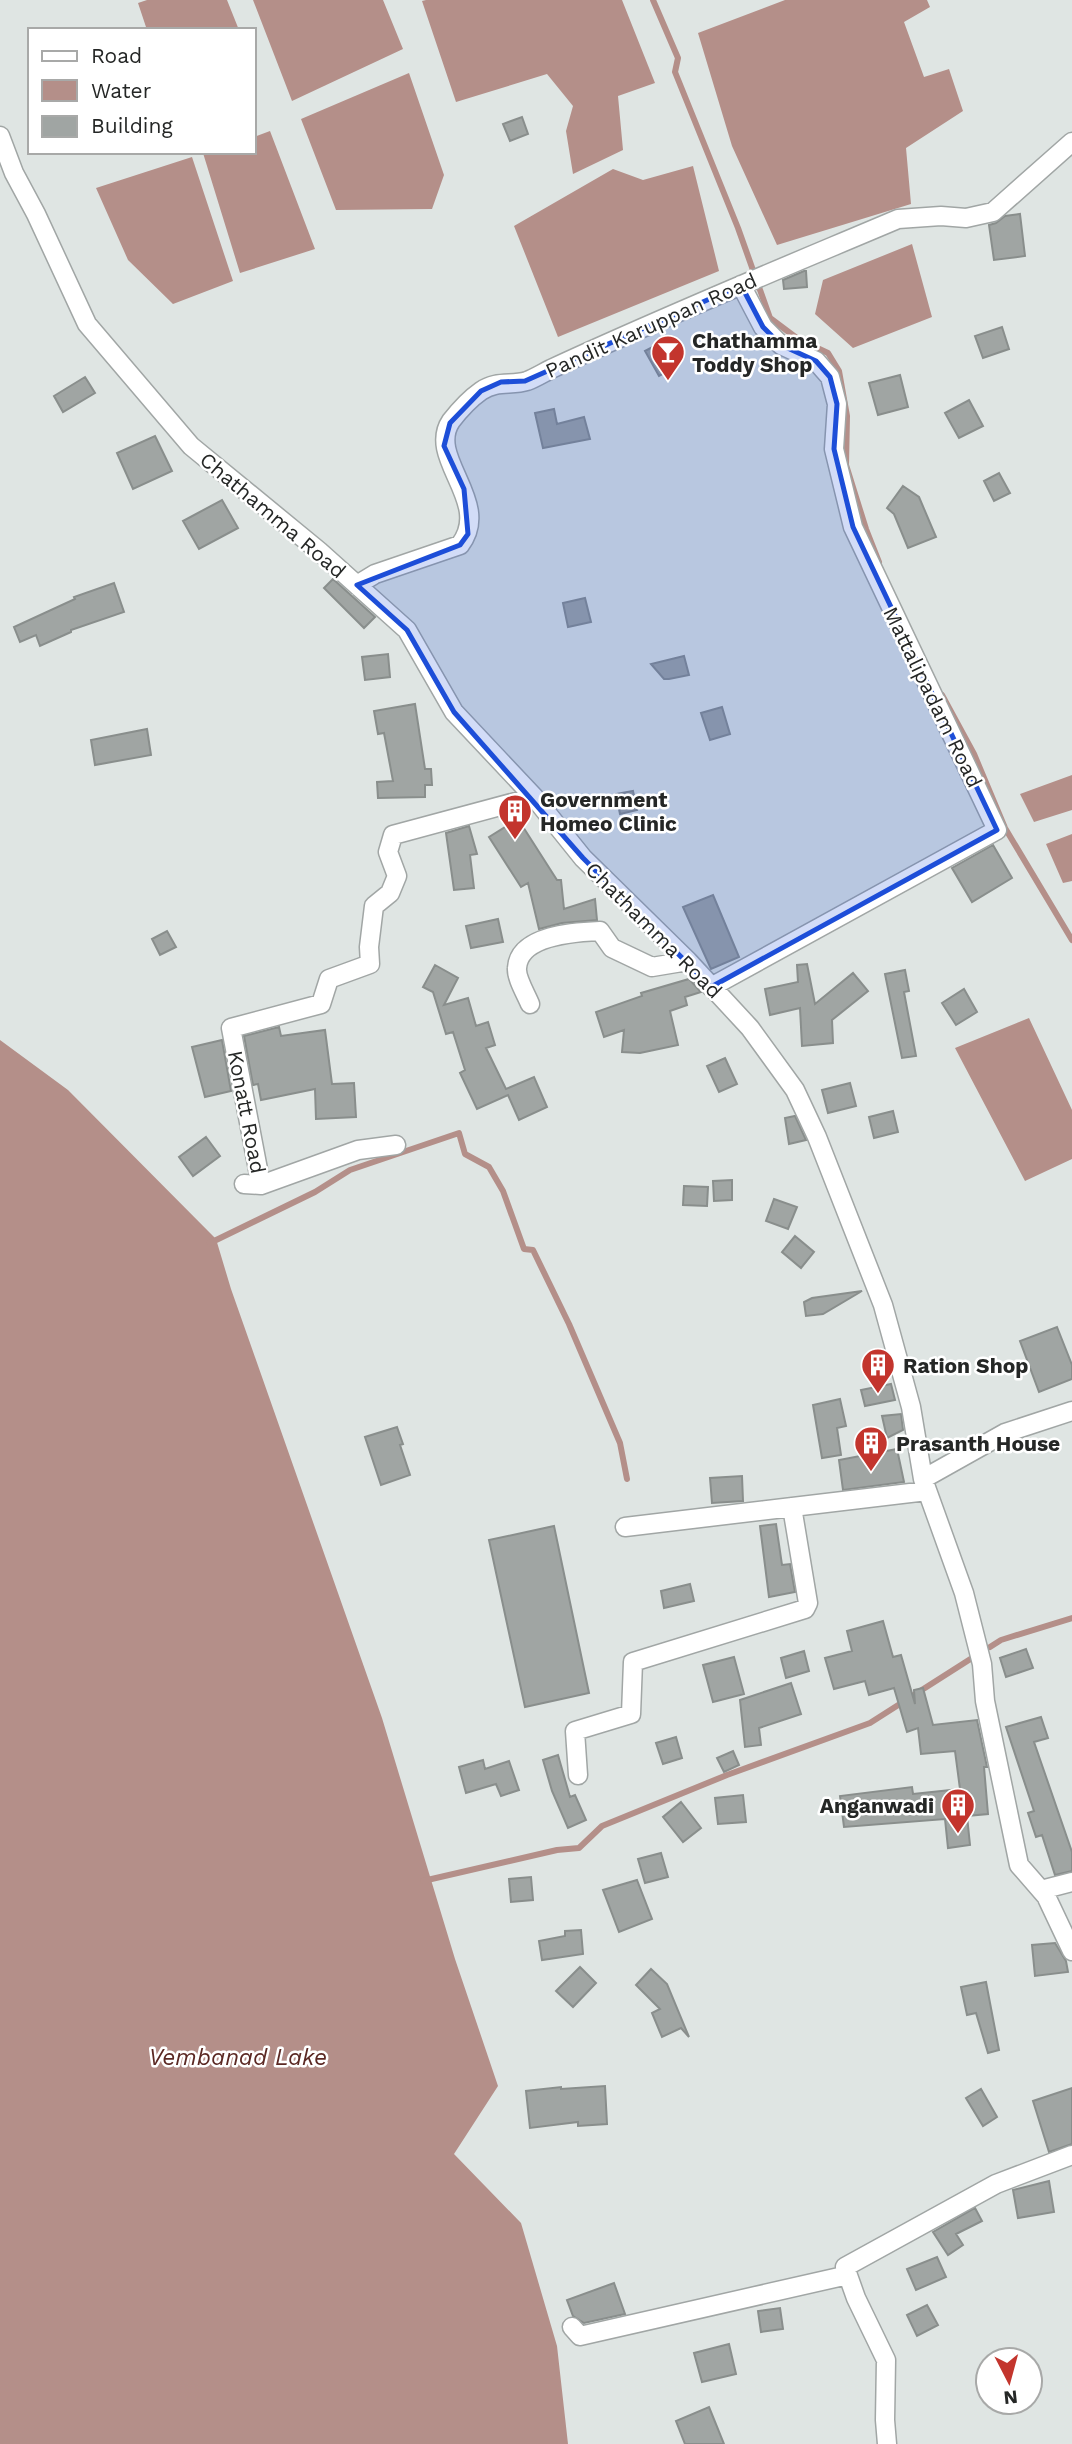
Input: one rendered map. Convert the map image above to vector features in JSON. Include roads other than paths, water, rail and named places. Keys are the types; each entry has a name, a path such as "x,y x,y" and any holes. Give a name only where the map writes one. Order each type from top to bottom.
{"street":[{"name":"Chathamma Road","path":"0,136 7,175 36,214 87,324 191,446 319,551 407,630 454,712 534,797 583,858 688,961 750,1028 795,1090 817,1137 883,1305 911,1407 925,1485 964,1593 982,1664 985,1701 1019,1865 1046,1895 1072,1951"},
{"name":"Pandit Karuppan Road","path":"357,585 375,574 460,545 468,534 470,516 464,489 444,446 450,423 481,391 501,382 525,381 637,329 898,219 941,216 966,219 993,212 1072,142"},
{"name":"Mattalipadam Road","path":"712,987 997,830 853,527 834,449 837,404 830,377 816,361 781,345 763,327 742,285"},
{"name":"Konatt Road","path":"396,1145 358,1150 253,1184 231,1028 321,1004 329,979 370,964 369,947 374,906 390,893 397,876 388,852 393,835 534,797"},
{"path":"530,1004 516,970 520,956 529,946 564,934 600,931 612,948 652,967 688,961"},
{"path":"625,1527 793,1507 925,1485 1006,1433 1072,1411"},
{"path":"578,1776 575,1731 631,1714 633,1662 805,1609 808,1602 793,1507"},
{"path":"1041,1890 1072,1882"},
{"path":"887,2444 886,2360 856,2298 845,2267 996,2184 1072,2155"},
{"path":"572,2327 579,2336 848,2276"}],"water":[{"path":"147,0 227,0 238,28 146,28 138,3"},
{"path":"253,0 383,0 403,49 292,101"},
{"path":"622,0 655,83 618,96 623,150 573,174 566,131 573,106 547,74 456,102 422,1"},
{"path":"785,0 927,0 930,7 904,22 924,77 949,69 963,111 906,148 911,204 777,245 732,146 698,33"},
{"path":"409,73 444,175 432,209 336,210 301,119"},
{"path":"270,131 315,249 240,273 203,154 256,154 256,136"},
{"path":"192,157 233,281 173,304 128,260 96,188"},
{"path":"693,166 719,271 558,337 514,226 613,169 643,180"},
{"path":"912,244 932,317 853,348 815,314 823,280"},
{"path":"1072,775 1072,810 1034,822 1020,794"},
{"path":"1072,834 1072,881 1063,883 1046,844"},
{"path":"1029,1018 1072,1110 1072,1159 1025,1181 955,1048"},
{"name":"Vembanad Lake","path":"0,1040 68,1090 216,1239 231,1289 382,1718 455,1959 498,2086 454,2154 521,2223 557,2346 568,2444 0,2444"}],"waterway":[{"path":"653,0 678,58 675,72 738,228 770,318 798,339 828,353 839,371 847,416 846,465 879,562"},
{"path":"942,695 974,754 1005,828 1072,940"},
{"path":"210,1243 315,1192 350,1170 459,1133 465,1154 489,1167 503,1191 524,1249 533,1250 569,1324 620,1443 627,1479"},
{"path":"990,1647 1001,1640 1072,1618"},
{"path":"423,1881 557,1850 579,1848 602,1826 727,1775 870,1723 972,1658"}],"place":[{"name":"Chathamma Toddy Shop","path":"668,382"},
{"name":"Government Homeo Clinic","path":"515,841"},
{"name":"Ration Shop","path":"878,1395"},
{"name":"Prasanth House","path":"871,1473"},
{"name":"Anganwadi","path":"958,1835"}]}
